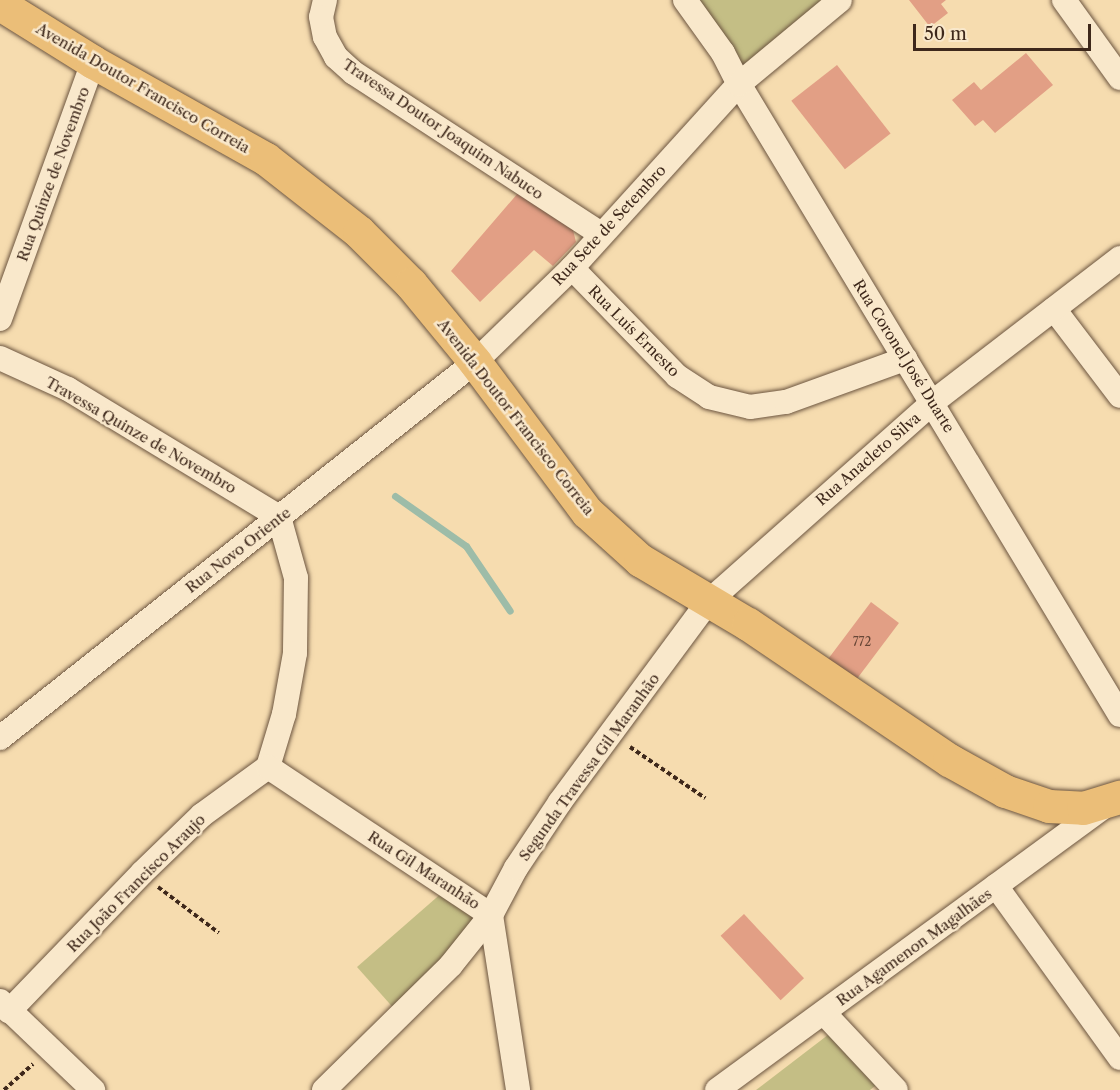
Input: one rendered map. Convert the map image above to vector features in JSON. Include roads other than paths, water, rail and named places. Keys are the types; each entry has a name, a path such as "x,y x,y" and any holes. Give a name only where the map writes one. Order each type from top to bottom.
{"main road":[{"name":"Avenida Doutor Francisco Correia","path":"0,4 93,62 266,159 359,232 411,284 475,362 587,512 639,560 748,624 949,760 1005,791 1049,806 1083,808 1115,800"}],"street":[{"name":"Travessa Doutor Joaquim Nabuco","path":"325,0 321,17 325,37 336,57 354,73 601,234"},
{"name":"Rua Coronel José Duarte","path":"685,0 723,52 739,84 1120,715"},
{"name":"Rua Sete de Setembro","path":"475,362 572,268 739,84 840,0"},
{"path":"1064,0 1120,78"},
{"name":"Rua Quinze de Novembro","path":"0,319 93,62"},
{"name":"Rua Anacleto Silva","path":"708,602 933,402 1120,258"},
{"name":"Rua Luís Ernesto","path":"572,268 677,376 709,397 750,407 786,402 905,359"},
{"path":"1054,309 1120,396"},
{"name":"Travessa Quinze de Novembro","path":"0,358 68,390 279,517"},
{"name":"Rua Novo Oriente","path":"0,738 475,362"},
{"path":"268,767 284,714 295,653 297,578 279,517"},
{"name":"Segunda Travessa Gil Maranhão","path":"324,1090 451,965 491,915 516,868 560,802 708,602"},
{"name":"Rua João Francisco Araujo","path":"4,1006 202,816 268,767"},
{"name":"Rua Gil Maranhão","path":"268,767 491,915 518,1090"},
{"name":"Rua Agamenon Magalhães","path":"717,1090 1115,800"},
{"path":"996,886 1120,1058"},
{"path":"4,1006 93,1090"},
{"path":"824,1013 896,1090"}],"waterway":[{"path":"395,496 466,546 510,611"}]}
